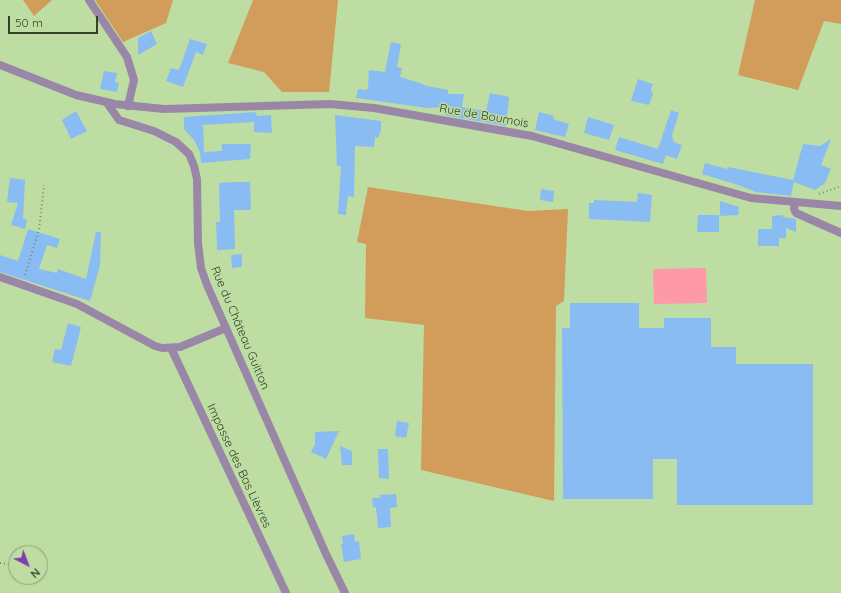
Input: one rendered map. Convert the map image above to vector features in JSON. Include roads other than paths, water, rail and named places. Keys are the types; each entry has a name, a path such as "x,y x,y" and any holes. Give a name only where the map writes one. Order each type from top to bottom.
{"street":[{"path":"90,0 127,57 134,80 128,106"},
{"name":"Rue de Boumois","path":"0,65 70,92 111,104 164,109 330,104 374,108 532,136 751,198 841,206"},
{"name":"Rue du Château Guitton","path":"111,104 119,120 154,131 176,142 189,154 197,179 198,243 201,268 326,554 345,593"},
{"path":"795,202 794,209 796,213 841,232"},
{"path":"0,277 77,304 155,346 171,348 180,347 226,328"},
{"name":"Impasse des Bas Lièvres","path":"171,348 286,593"}]}
